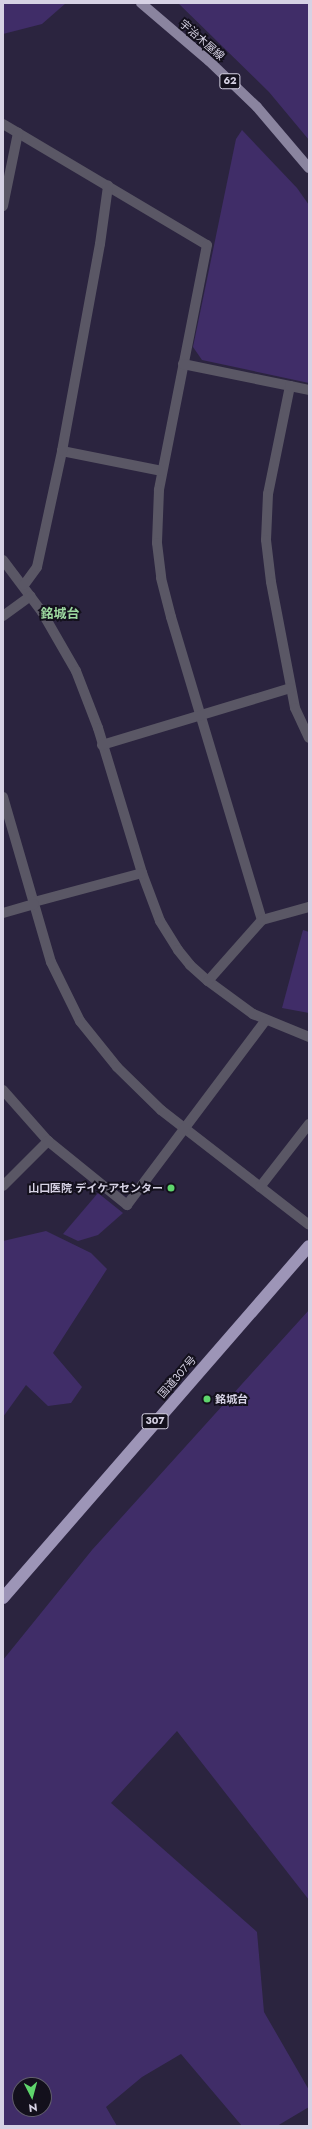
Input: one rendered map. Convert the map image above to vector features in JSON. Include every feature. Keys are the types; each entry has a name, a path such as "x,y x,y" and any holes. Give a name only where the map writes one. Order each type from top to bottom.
{"highway":[{"name":"国道307号","path":"3,1598 309,1246"}],"main road":[{"name":"宇治木屋線","path":"141,3 209,61 258,107 309,168"}],"street":[{"path":"3,124 207,245 162,471 156,529 161,578 200,716 262,920"},
{"path":"3,206 18,133"},
{"path":"24,585 37,567 62,451 100,244 108,186"},
{"path":"183,364 309,390"},
{"path":"290,386 266,516 271,582 291,688 295,708 309,738"},
{"path":"62,451 162,471"},
{"path":"3,560 24,585 76,671 102,745 142,873 160,921 190,965 208,982 266,1021 309,1037"},
{"path":"3,616 31,596"},
{"path":"102,745 291,688"},
{"path":"3,797 51,962 80,1021 117,1067 161,1110 309,1225"},
{"path":"3,913 142,873"},
{"path":"208,982 262,920 309,907"},
{"path":"3,1090 48,1141 127,1205 266,1021"},
{"path":"260,1187 309,1124"},
{"path":"3,1186 48,1141"}],"shaded area":[{"path":"3,3 66,3 42,24 3,34"},
{"path":"178,3 309,3 309,140 269,92"},
{"path":"242,130 297,188 309,205 309,383 202,360 193,347 236,139"},
{"path":"303,930 309,932 309,1013 282,1008"},
{"path":"98,1193 123,1213 98,1235 78,1241 63,1234"},
{"path":"46,1231 91,1253 107,1269 53,1353 82,1387 71,1403 48,1406 26,1385 3,1417 3,1241"},
{"path":"309,1310 309,1900 177,1731 111,1803 257,1932 264,2012 309,2090 309,2107 277,2126 242,2126 181,2054 142,2077 106,2107 117,2126 3,2126 3,1660 92,1550"}],"place":[{"name":"山口医院 デイケアセンター","path":"171,1188"},
{"name":"銘城台","path":"207,1399"}],"district":[{"name":"銘城台","path":"60,614"}]}
